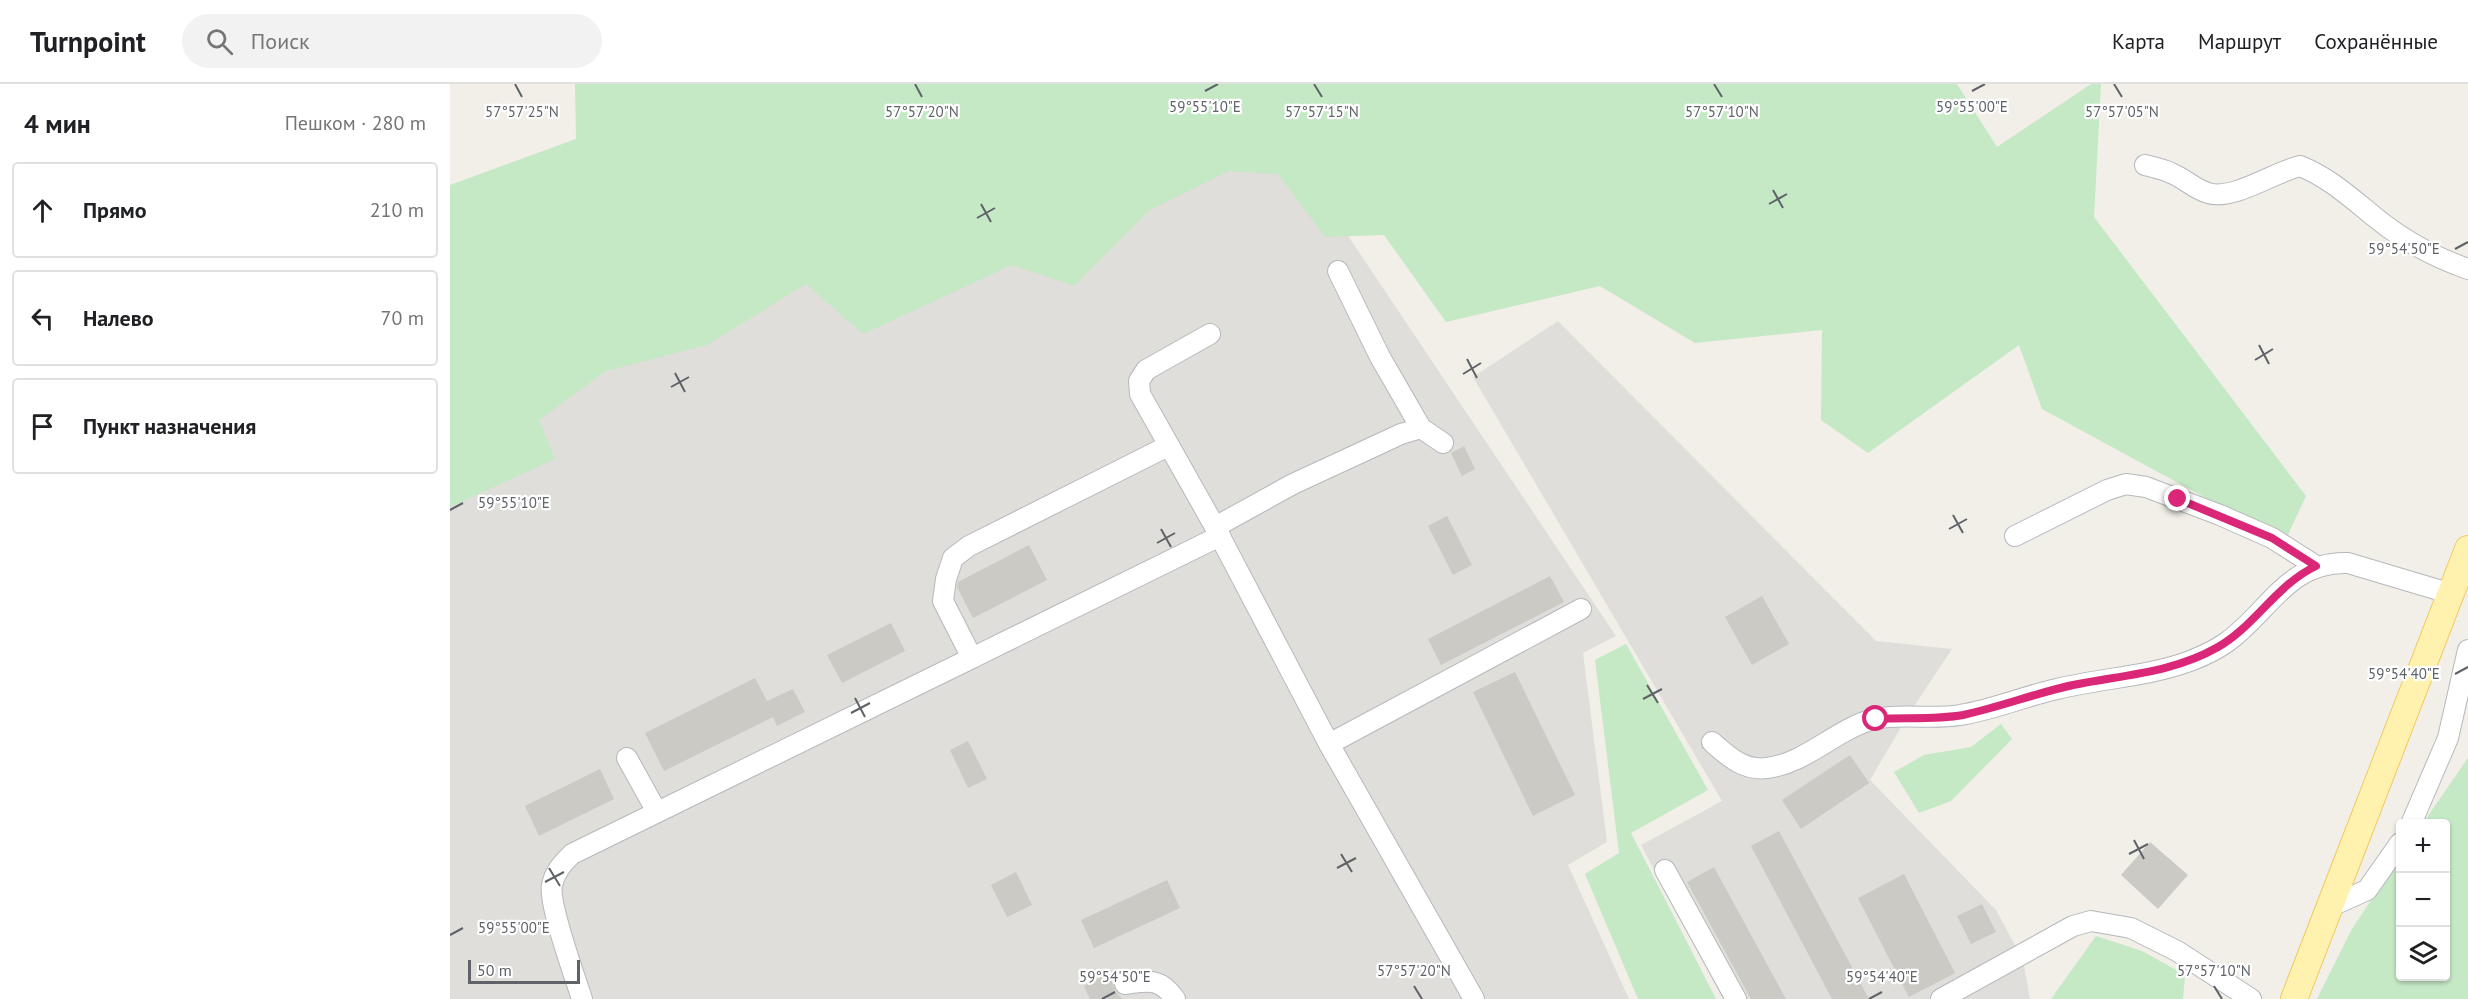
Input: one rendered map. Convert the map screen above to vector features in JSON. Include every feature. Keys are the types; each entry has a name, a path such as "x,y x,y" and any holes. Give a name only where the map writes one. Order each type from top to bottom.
{"main road":[{"path":"2294,999 2468,549"}],"lane":[{"path":"2145,165 2172,173 2209,194 2222,195 2240,190 2285,169 2300,166 2337,186 2408,241 2438,258 2468,269"},
{"path":"1338,271 1380,357 1421,428 1443,443"},
{"path":"1210,334 1146,370 1139,381 1140,394 1218,531 1329,744 1474,999"},
{"path":"582,999 554,907 551,886 558,868 572,854 972,658 1218,531 1293,484 1401,434 1421,428"},
{"path":"972,658 943,601 946,579 953,558 969,546 1168,446"},
{"path":"2015,536 2107,490 2126,484 2146,487 2220,515 2272,538 2316,566"},
{"path":"1713,742 1733,760 1748,768 1768,768 1793,762 1851,727 1876,719 1962,715 2057,689 2167,668 2191,660 2227,642 2301,573 2331,562 2348,563 2452,594"},
{"path":"1329,744 1581,609"},
{"path":"2413,819 2448,738 2468,650"},
{"path":"627,758 657,812"},
{"path":"2329,907 2367,890 2396,849"},
{"path":"1665,870 1736,999"},
{"path":"1941,999 2073,926 2091,921 2131,928 2156,939 2251,999"},
{"path":"1125,984 1153,980 1168,989 1175,999"}],"shaded area":[{"path":"938,84 1308,176 1616,636 1583,653 1607,842 1568,865 1629,999 450,999 450,358"},
{"path":"1558,321 1876,641 1952,649 1907,717 1870,780 1996,910 2023,960 2030,999 1723,999 1641,845 1722,801 1473,377"}],"green space":[{"path":"575,84 1957,84 1997,147 2091,84 2101,84 2094,217 2306,496 2285,541 2042,409 2019,345 1868,453 1821,420 1822,330 1695,343 1600,286 1446,322 1384,235 1325,237 1278,174 1229,171 1150,210 1074,286 1012,265 863,334 806,284 707,345 606,371 539,420 555,459 450,507 450,185 576,139"},
{"path":"1626,644 1708,790 1631,833 1716,999 1638,999 1585,874 1619,853 1595,660"},
{"path":"2001,724 2012,739 1951,801 1919,813 1894,772 1924,755 1971,747"},
{"path":"2468,758 2468,999 2317,999 2352,929 2396,863 2396,981 2450,981 2450,819 2426,819"},
{"path":"2096,936 2142,951 2185,975 2183,999 2051,999"}],"building":[{"path":"1464,446 1475,469 1462,476 1451,453"},
{"path":"1447,516 1472,565 1453,575 1428,526"},
{"path":"1029,545 1047,580 973,618 957,587 958,582"},
{"path":"1550,576 1564,602 1441,665 1428,639"},
{"path":"1762,596 1789,644 1752,665 1725,617"},
{"path":"891,623 905,651 842,683 827,655"},
{"path":"1515,672 1575,795 1533,816 1473,692"},
{"path":"755,678 767,701 793,689 805,712 777,726 773,717 664,771 645,733"},
{"path":"968,741 987,779 968,788 950,750"},
{"path":"1850,755 1869,783 1801,829 1782,800"},
{"path":"600,769 614,799 539,836 525,806"},
{"path":"1779,831 1869,999 1832,999 1751,846"},
{"path":"2150,842 2188,875 2158,909 2121,875"},
{"path":"1714,867 1786,999 1751,999 1687,882"},
{"path":"1016,872 1032,905 1007,917 991,885"},
{"path":"1904,874 1955,973 1909,997 1858,898"},
{"path":"1167,880 1180,908 1094,948 1081,920"},
{"path":"1982,904 1996,932 1971,944 1957,916"},
{"path":"1109,973 1115,991 1122,999 1090,999 1084,986"}],"route":[{"path":"1876,719 1962,715 2057,689 2137,675 2191,660 2227,642 2284,587 2301,573 2316,566 2272,538 2178,499"}]}
